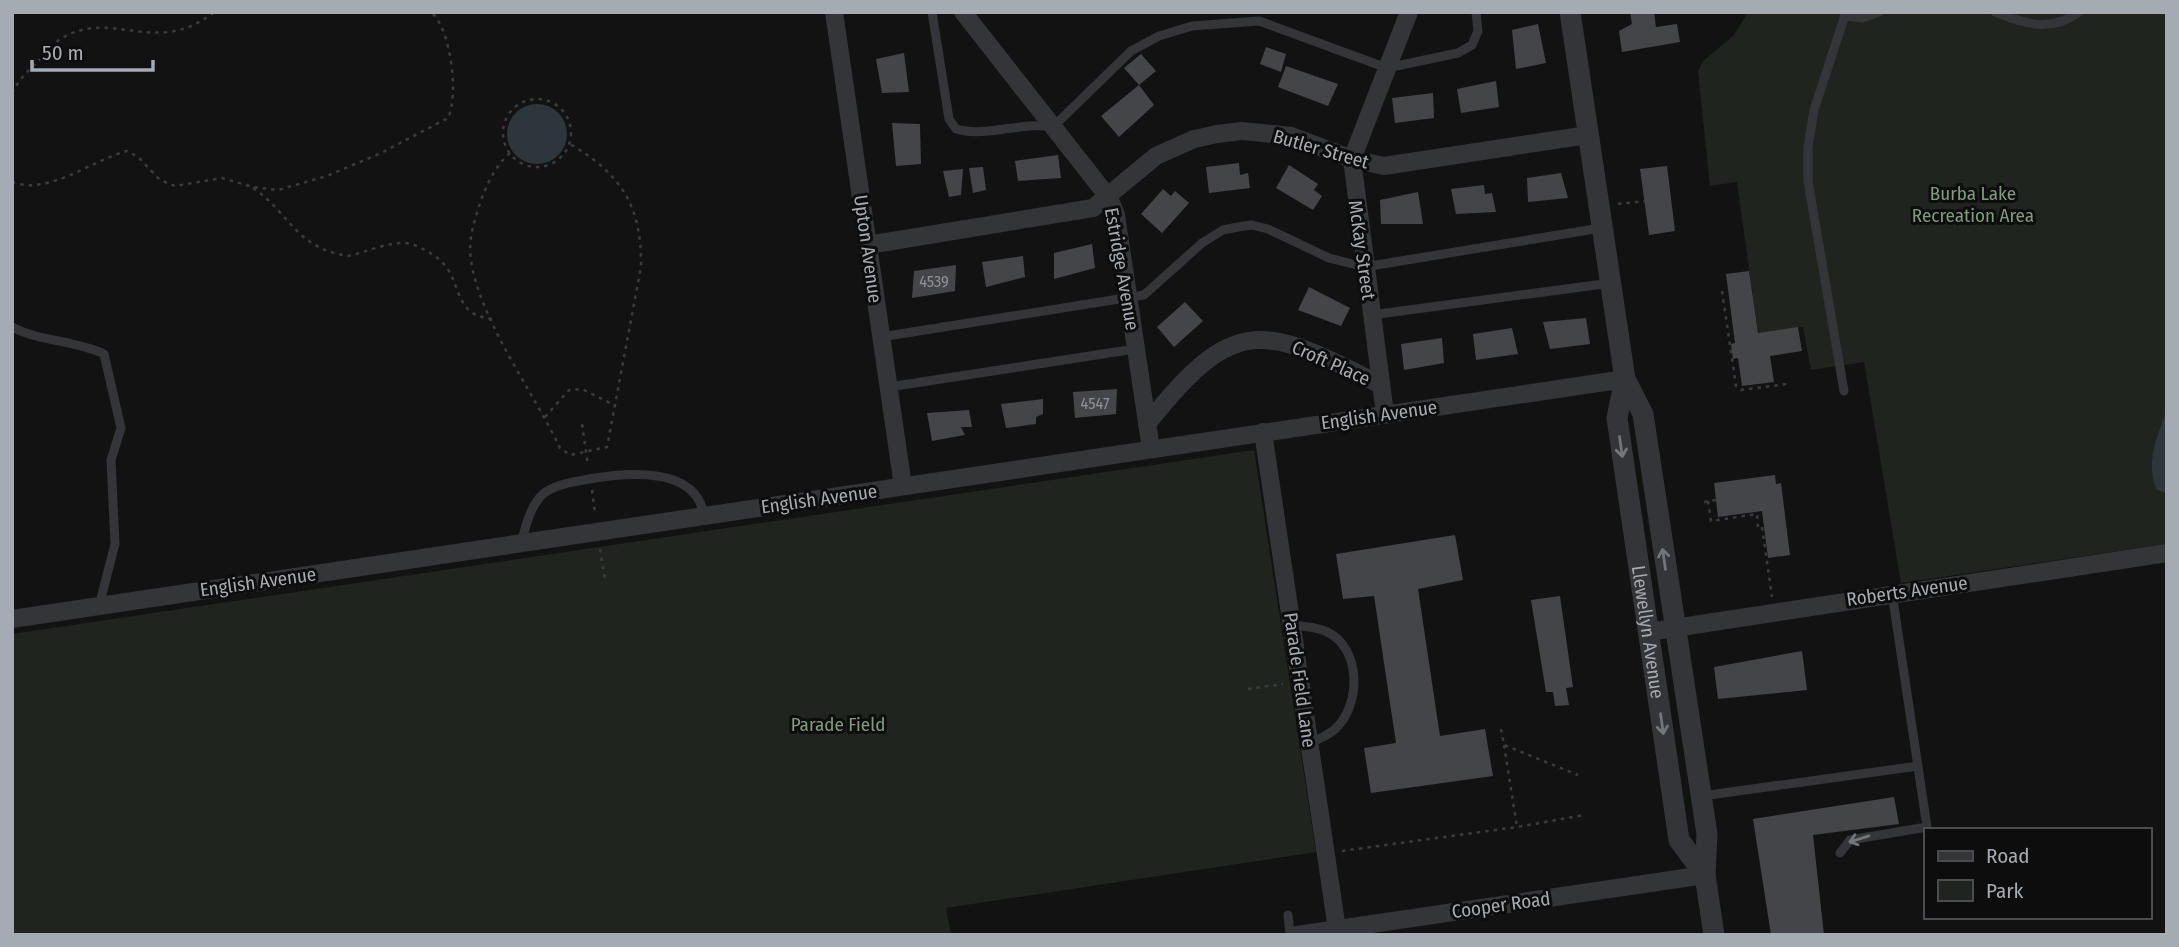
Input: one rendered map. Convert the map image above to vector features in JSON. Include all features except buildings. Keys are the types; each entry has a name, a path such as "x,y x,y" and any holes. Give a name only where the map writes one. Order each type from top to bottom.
{"street":[{"name":"Upton Avenue","path":"834,12 903,486"},
{"name":"Estridge Avenue","path":"963,12 1109,198 1116,215 1151,449"},
{"name":"McKay Street","path":"1385,414 1352,159 1409,12"},
{"name":"Llewellyn Avenue","path":"1570,12 1625,379 1643,414 1707,834 1705,875 1714,935"},
{"name":"Butler Street","path":"868,245 1093,208 1109,198 1116,186 1156,156 1194,139 1217,134 1242,131 1291,136 1352,159 1384,166 1588,135"},
{"name":"Croft Place","path":"1147,424 1188,376 1224,349 1243,340 1266,339 1302,346 1381,385"},
{"name":"Llewellyn Avenue","path":"1625,379 1617,418 1679,840 1705,875"},
{"name":"English Avenue","path":"12,619 1625,379"},
{"name":"Parade Field Lane","path":"1263,432 1337,929"},
{"name":"Roberts Avenue","path":"1648,632 2167,553"},
{"name":"Cooper Road","path":"1297,935 1705,875"}],"lane":[{"path":"932,12 949,119 956,129 967,132 1032,123 1053,127 1131,51 1159,36 1192,26 1259,21 1387,68 1458,53 1472,45 1478,31 1476,12"},
{"path":"1844,391 1808,181 1808,147 1814,110 1846,14 1862,18 1880,12"},
{"path":"1995,12 2037,26 2053,25 2079,12"},
{"path":"881,337 1128,300 1144,295 1202,243 1223,230 1238,227 1252,225 1268,229 1329,258 1364,267 1603,228"},
{"path":"1371,316 1611,283"},
{"path":"12,327 29,335 86,345 104,354 121,428 111,460 115,544 99,606"},
{"path":"889,387 1135,349"},
{"path":"521,543 528,517 542,495 563,485 604,477 660,475 692,493 703,503 704,516"},
{"path":"1840,853 1850,840 1927,827 1892,593"},
{"path":"1292,625 1326,631 1338,639 1351,661 1355,675 1353,696 1335,729 1310,743"},
{"path":"1701,796 1918,766"},
{"path":"1288,915 1290,935"}],"path":[{"path":"12,93 17,82 59,40 88,28 114,28 154,35 175,33 193,26 214,12"},
{"path":"12,182 25,187 53,181 127,151 138,157 160,180 175,186 222,178 253,187 278,190 327,176 382,153 448,118 453,108 453,76 444,36 437,17 431,12"},
{"path":"534,100 555,105 564,112 569,122 569,144 564,154 547,166 525,165 510,153 504,141 507,118 514,109 534,100"},
{"path":"510,153 485,188 471,231 471,260 478,288 492,319 560,448 570,455 607,447 641,267 642,238 636,217 619,183 599,161 569,144"},
{"path":"253,187 268,198 289,226 301,236 331,251 348,256 405,243 435,254 450,269 466,309 472,315 492,319"},
{"path":"1618,204 1645,201"},
{"path":"1722,291 1736,386 1741,390 1787,384"},
{"path":"545,417 569,390 582,388 616,406"},
{"path":"582,424 586,452"},
{"path":"1716,500 1706,501 1711,521 1757,514 1772,599"},
{"path":"598,532 605,580"},
{"path":"1248,690 1300,681"},
{"path":"1501,729 1517,827"},
{"path":"1504,745 1578,775"},
{"path":"1349,850 1584,815"}],"green space":[{"name":"Burba Lake Recreation Area","path":"1748,12 2167,12 2167,544 1901,583 1864,362 1811,370 1803,327 1758,333 1737,182 1710,186 1698,71 1703,61 1734,35"},
{"name":"Parade Field","path":"1254,450 1316,852 946,908 951,935 12,935 12,634"}],"shaded area":[{"path":"537,104 558,113 567,134 558,155 537,164 516,155 507,134 516,113"},
{"path":"2167,410 2167,493 2157,490 2152,460"}]}
